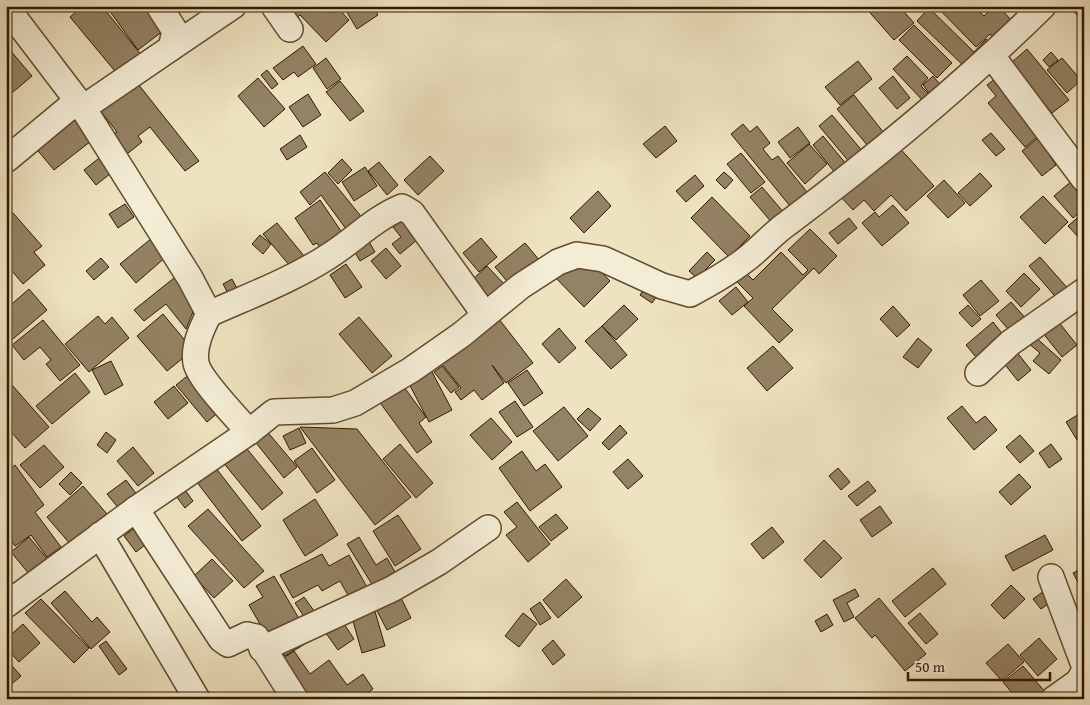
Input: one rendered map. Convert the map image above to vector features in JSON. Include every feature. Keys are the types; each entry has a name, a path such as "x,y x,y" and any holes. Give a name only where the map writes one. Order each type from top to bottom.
{"street":[{"path":"160,6 175,31 171,48"},
{"path":"6,160 71,106 83,108 233,6"},
{"path":"274,6 290,29"},
{"path":"6,605 136,508 249,432 274,412 333,410 355,403 411,370 461,335 521,286 558,262 577,256 603,258 662,286 690,294 714,282 745,260 779,230 857,171 992,56 1043,6"},
{"path":"14,14 83,108 190,278 209,314"},
{"path":"992,56 1084,179"},
{"path":"249,432 214,393 196,364 199,334 209,314 302,272 330,256 388,214 402,207 412,213 485,315"},
{"path":"978,374 1010,343 1084,291"},
{"path":"136,508 221,639 228,644 251,634 295,699"},
{"path":"262,648 392,589 439,562 488,528"},
{"path":"100,535 197,699"},
{"path":"1051,577 1084,665"},
{"path":"1054,699 1078,682 1084,672"}],"building":[{"path":"83,6 102,6 143,57 119,76 70,17"},
{"path":"106,6 144,6 163,31 138,50"},
{"path":"284,6 323,6 330,13 337,7 349,20 326,42 300,15 296,19"},
{"path":"343,6 372,6 378,15 357,29"},
{"path":"864,6 899,6 914,23 894,40"},
{"path":"936,6 974,6 984,16 994,6 998,6 1016,25 997,42 990,34 976,47"},
{"path":"1072,6 1084,6 1084,20 1070,9"},
{"path":"929,8 974,52 986,39 993,45 968,70 917,21"},
{"path":"914,25 952,63 937,78 899,40"},
{"path":"303,46 316,64 298,77 294,72 283,80 273,68"},
{"path":"1027,49 1069,100 1052,113 1011,63"},
{"path":"10,50 32,76 6,98 6,54"},
{"path":"1051,52 1058,60 1049,67 1043,60"},
{"path":"907,56 928,78 921,86 933,98 926,104 893,69"},
{"path":"326,58 341,79 327,89 313,68"},
{"path":"1062,58 1081,80 1067,93 1047,70"},
{"path":"858,61 872,79 840,105 825,87"},
{"path":"267,70 278,84 272,89 261,75"},
{"path":"1001,74 1048,128 1025,147 988,103 996,96 987,85"},
{"path":"131,75 199,161 185,171 150,127 138,136 142,142 127,154 112,135 117,132 95,104"},
{"path":"893,76 910,98 897,109 879,88"},
{"path":"933,76 944,89 933,98 923,85"},
{"path":"258,78 285,109 264,127 238,96"},
{"path":"340,81 364,111 350,121 326,92"},
{"path":"308,94 321,115 303,127 289,107"},
{"path":"854,95 884,133 868,146 837,109"},
{"path":"832,115 864,153 851,164 819,126"},
{"path":"71,116 91,141 54,170 34,146"},
{"path":"743,124 750,132 757,126 770,143 763,149 772,160 778,156 807,192 790,206 731,134"},
{"path":"665,126 677,141 656,158 643,144"},
{"path":"798,127 810,143 790,158 778,142"},
{"path":"1048,130 1061,147 1050,156 1056,165 1042,176 1022,151"},
{"path":"991,133 1005,149 996,156 982,140"},
{"path":"300,135 307,147 287,160 280,149"},
{"path":"823,136 847,165 836,174 813,145"},
{"path":"809,144 827,164 805,184 787,163"},
{"path":"896,144 934,186 906,211 891,195 874,211 864,200 853,210 840,196"},
{"path":"741,153 765,182 751,193 727,164"},
{"path":"103,155 115,170 96,185 84,170"},
{"path":"430,156 444,171 418,195 404,180"},
{"path":"342,159 352,170 338,184 328,173"},
{"path":"379,162 398,185 387,195 368,171"},
{"path":"365,167 377,186 354,201 342,182"},
{"path":"325,172 368,225 352,237 321,195 310,205 300,192"},
{"path":"724,172 733,180 725,189 716,180"},
{"path":"980,173 992,186 970,206 958,193"},
{"path":"1080,174 1084,179 1084,209 1073,218 1054,196"},
{"path":"695,175 704,186 686,202 676,191"},
{"path":"944,180 965,203 948,218 927,196"},
{"path":"762,187 785,214 773,224 750,197"},
{"path":"598,191 611,206 584,233 570,218"},
{"path":"1043,196 1068,222 1045,244 1020,217"},
{"path":"712,197 750,236 729,257 691,218"},
{"path":"320,200 347,240 325,255 317,243 313,245 295,218"},
{"path":"125,204 134,217 118,228 109,214"},
{"path":"6,205 42,246 34,252 45,265 23,284 6,264"},
{"path":"893,205 909,223 882,246 862,223 875,212 879,217"},
{"path":"1084,212 1084,240 1082,241 1068,226"},
{"path":"408,215 423,235 400,254 392,244 401,237 393,227"},
{"path":"849,218 857,228 838,244 829,233"},
{"path":"277,223 309,262 296,273 263,234"},
{"path":"810,229 837,256 819,274 814,268 772,309 793,330 779,343 744,306 753,298 735,280 744,271 753,280 781,252 803,275 808,270 788,250"},
{"path":"260,235 271,244 263,254 252,244"},
{"path":"152,238 167,256 136,283 120,264"},
{"path":"481,238 497,257 479,272 463,253"},
{"path":"368,240 375,252 360,261 353,249"},
{"path":"525,243 540,261 511,286 495,267"},
{"path":"386,248 401,266 386,279 371,261"},
{"path":"707,252 715,260 697,278 689,271"},
{"path":"1040,257 1071,292 1060,302 1029,266"},
{"path":"101,258 109,267 94,280 86,271"},
{"path":"591,261 610,281 584,307 552,274"},
{"path":"346,264 362,287 345,298 330,275"},
{"path":"487,266 507,287 489,304 469,283"},
{"path":"1024,273 1040,289 1021,307 1006,291"},
{"path":"174,278 196,305 186,329 166,304 144,321 134,310"},
{"path":"232,279 239,292 230,297 223,284"},
{"path":"981,280 999,301 980,316 963,295"},
{"path":"647,285 659,293 652,303 640,295"},
{"path":"736,287 748,302 732,315 719,301"},
{"path":"29,289 47,310 7,344 6,309"},
{"path":"1011,302 1029,322 1014,336 996,315"},
{"path":"624,305 638,319 616,340 602,326"},
{"path":"968,305 981,319 972,327 959,313"},
{"path":"893,306 910,325 897,337 880,319"},
{"path":"492,310 533,363 506,383 492,365 504,383 482,400 474,390 461,400 455,392 461,388 442,364 471,341"},
{"path":"163,314 193,350 167,371 137,336"},
{"path":"1053,315 1077,345 1062,357 1038,327"},
{"path":"98,316 105,324 112,317 129,338 89,372 65,344"},
{"path":"359,317 392,356 372,373 339,334"},
{"path":"43,320 80,365 60,381 46,364 51,360 40,347 24,360 12,345"},
{"path":"993,322 1031,370 1018,381 998,356 984,367 966,345"},
{"path":"602,326 627,355 611,369 585,341"},
{"path":"559,328 576,348 559,363 542,344"},
{"path":"1034,336 1061,360 1049,374 1033,361 1040,353 1028,343"},
{"path":"918,338 932,350 918,368 903,357"},
{"path":"773,346 793,368 767,391 747,368"},
{"path":"111,361 123,385 105,395 92,370"},
{"path":"442,366 459,387 451,393 434,372"},
{"path":"430,368 452,410 429,422 407,380"},
{"path":"527,370 543,393 524,406 508,383"},
{"path":"75,373 90,392 52,424 36,406"},
{"path":"191,373 221,410 207,422 176,385"},
{"path":"401,383 426,417 419,423 432,442 417,453 378,400"},
{"path":"12,385 49,427 25,448 6,426 6,390"},
{"path":"174,386 188,403 168,419 154,402"},
{"path":"515,401 533,427 517,437 499,412"},
{"path":"962,406 976,423 985,416 997,430 974,450 947,418"},
{"path":"564,407 588,436 558,461 533,431"},
{"path":"588,408 601,419 590,431 577,419"},
{"path":"1084,411 1084,435 1077,440 1066,422"},
{"path":"491,418 512,442 492,460 470,435"},
{"path":"620,425 627,433 609,450 602,443"},
{"path":"300,427 357,429 411,497 375,525"},
{"path":"299,428 306,443 290,450 283,436"},
{"path":"265,429 297,467 284,478 253,439"},
{"path":"106,432 116,440 107,453 97,445"},
{"path":"1020,435 1034,451 1020,463 1006,447"},
{"path":"243,444 283,493 262,510 222,461"},
{"path":"400,444 433,483 416,498 383,459"},
{"path":"1051,444 1062,459 1049,468 1039,453"},
{"path":"44,445 64,467 40,488 20,465"},
{"path":"133,447 154,473 138,486 117,461"},
{"path":"312,448 335,480 317,493 294,461"},
{"path":"522,451 536,471 545,464 562,487 530,511 499,468"},
{"path":"628,459 643,476 628,489 613,472"},
{"path":"15,465 44,505 35,512 61,547 47,557 31,535 15,546 6,534 6,472"},
{"path":"215,467 261,526 242,541 196,481"},
{"path":"838,468 850,482 841,490 829,476"},
{"path":"71,472 82,483 70,495 59,484"},
{"path":"1019,474 1031,487 1011,505 999,492"},
{"path":"126,480 138,496 120,510 107,494"},
{"path":"868,481 876,491 857,506 848,496"},
{"path":"83,486 107,514 71,545 47,517"},
{"path":"185,490 193,501 185,508 176,496"},
{"path":"315,499 338,535 305,556 283,520"},
{"path":"517,502 550,544 528,562 506,535 517,527 504,512"},
{"path":"880,506 892,523 872,537 860,520"},
{"path":"208,509 264,571 244,588 188,526"},
{"path":"556,514 568,528 551,541 539,527"},
{"path":"398,515 421,549 395,566 373,531"},
{"path":"137,526 150,541 136,552 124,536"},
{"path":"772,527 784,542 763,559 751,544"},
{"path":"1045,535 1053,550 1013,571 1005,556"},
{"path":"29,537 48,560 30,575 11,552"},
{"path":"359,537 376,565 387,558 400,581 378,594 347,544"},
{"path":"824,540 842,558 821,578 804,560"},
{"path":"322,554 329,566 349,555 373,598 355,608 340,581 322,591 318,585 293,598 280,575"},
{"path":"212,559 233,581 214,598 194,576"},
{"path":"933,568 946,584 905,617 892,601"},
{"path":"1084,568 1084,587 1081,588 1073,573"},
{"path":"274,576 304,627 298,631 305,644 285,656 277,642 272,645 249,605 263,597 256,586"},
{"path":"566,579 582,597 558,618 543,600"},
{"path":"1011,585 1025,599 1004,619 991,605"},
{"path":"1052,585 1059,596 1041,609 1033,599"},
{"path":"855,589 859,596 847,603 854,617 844,622 833,600"},
{"path":"65,591 92,622 97,617 110,632 91,649 51,603"},
{"path":"398,592 411,618 387,630 374,605"},
{"path":"304,597 317,615 307,621 295,603"},
{"path":"879,598 926,654 905,671 875,635 872,638 855,618"},
{"path":"41,599 89,648 74,663 25,613"},
{"path":"540,602 551,618 540,625 530,609"},
{"path":"374,608 385,646 362,653 351,614"},
{"path":"335,610 354,639 338,650 318,622"},
{"path":"523,613 537,624 519,647 505,636"},
{"path":"920,613 938,634 926,644 908,623"},
{"path":"827,614 833,625 821,632 815,621"},
{"path":"23,624 40,643 19,662 6,648 6,639"},
{"path":"1039,638 1057,659 1038,676 1020,655"},
{"path":"553,640 565,655 553,665 542,650"},
{"path":"106,641 127,669 119,675 99,646"},
{"path":"1008,644 1024,662 1002,681 986,663"},
{"path":"294,651 310,674 329,660 347,685 363,674 373,689 360,699 308,699 281,660"},
{"path":"6,659 21,676 6,689"},
{"path":"1023,666 1046,693 1039,699 1017,699 1003,682"}]}
